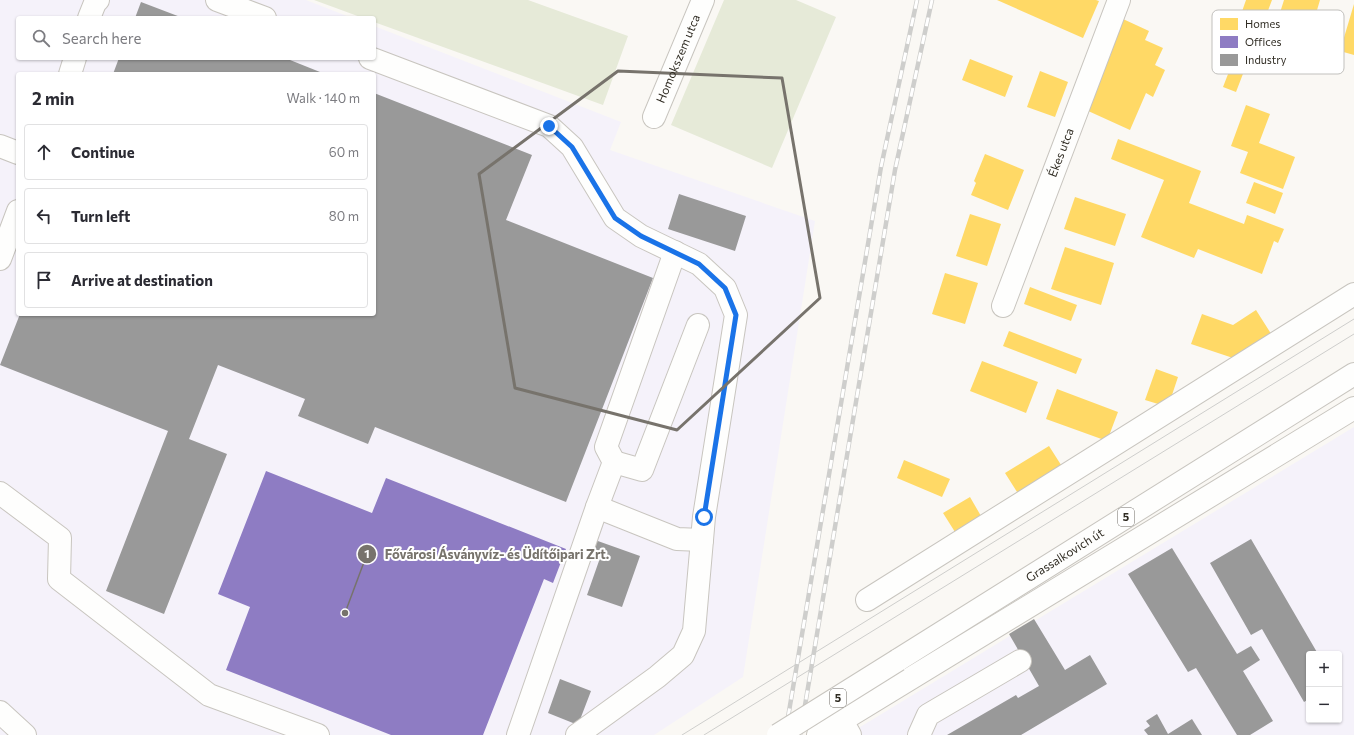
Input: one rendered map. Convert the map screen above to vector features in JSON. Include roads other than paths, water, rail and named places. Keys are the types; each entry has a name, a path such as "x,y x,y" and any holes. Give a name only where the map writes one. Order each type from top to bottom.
{"main road":[{"path":"90,16 94,3 98,0"},
{"path":"217,0 260,16"},
{"name":"Homokszem utca","path":"654,117 703,0"},
{"name":"Ékes utca","path":"1003,306 1118,0"},
{"path":"71,72 74,60"},
{"path":"375,60 549,126 572,147 615,218 641,236 699,264 725,288 736,315 704,517 694,631 683,655 657,677 577,735"},
{"path":"0,146 16,152"},
{"path":"0,259 16,216"},
{"path":"675,252 606,447 614,462 642,470 698,325"},
{"path":"867,600 1354,294"},
{"name":"Grassalkovich út","path":"903,669 1354,374"},
{"name":"Grassalkovich út","path":"903,669 1354,408"},
{"path":"518,735 596,506 614,462"},
{"path":"0,493 60,538 59,579 209,695 318,735"},
{"path":"596,506 677,539 702,540"},
{"path":"919,735 928,715 1020,661"},
{"name":"5","path":"818,735 841,719 903,669"},
{"path":"0,712 25,735"},
{"name":"5","path":"778,735 841,719"}],"tram line":[{"path":"682,735 1354,319"},
{"path":"704,735 1354,334"}],"railway":[{"path":"785,735 881,167 917,0"},
{"path":"800,735 895,170 932,0"}],"place":[{"name":"Fővárosi Ásványvíz- és Üdítőipari Zrt.","path":"345,613"}]}
